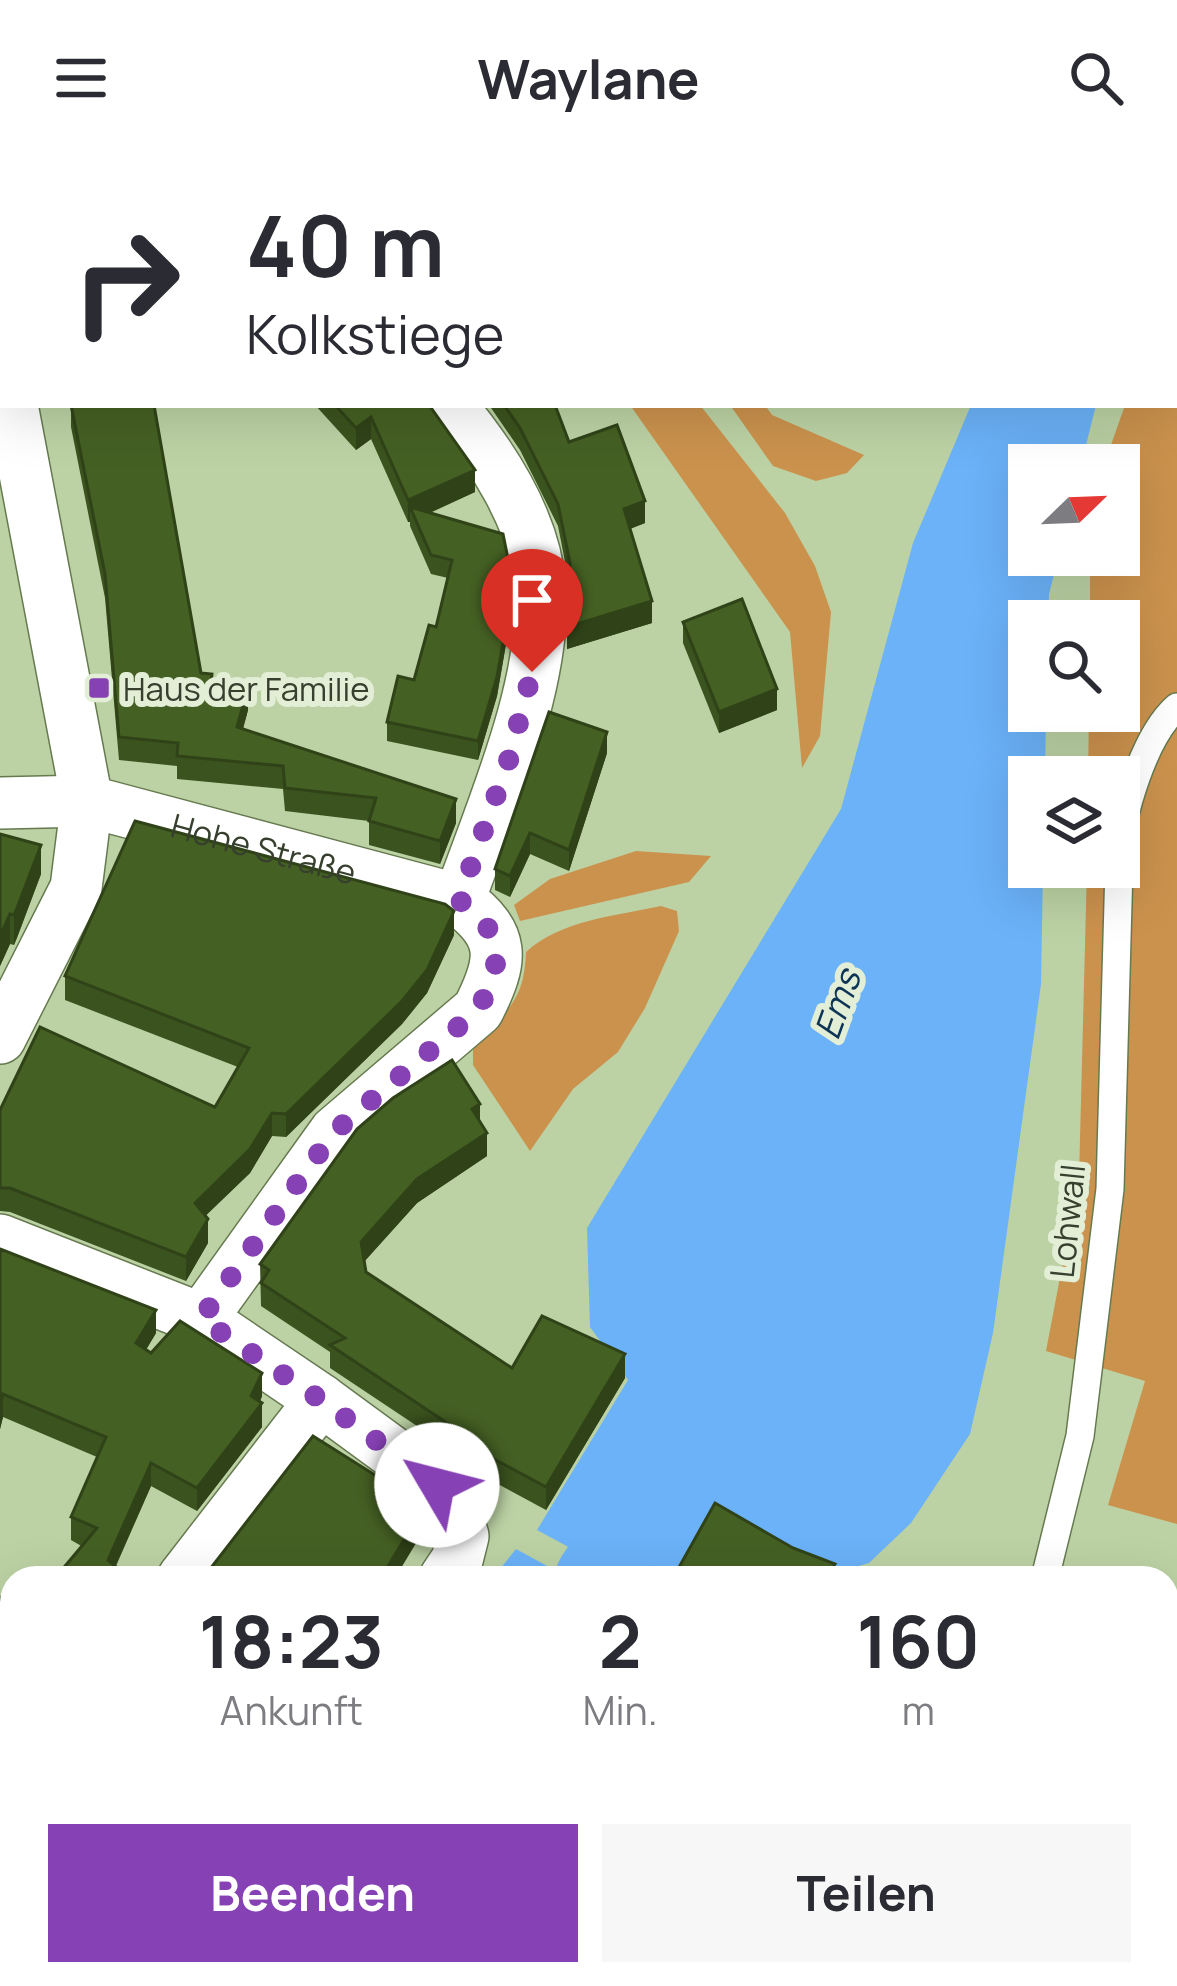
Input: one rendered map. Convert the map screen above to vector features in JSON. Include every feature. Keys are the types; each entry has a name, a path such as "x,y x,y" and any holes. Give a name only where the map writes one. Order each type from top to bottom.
{"street":[{"path":"0,1038 76,888 87,801 13,408"},
{"path":"201,1319 334,1132 478,1010 492,984 497,953 488,922 459,900 509,759 532,672 541,626 540,581 518,510 491,461 452,408"},
{"name":"Hohe Straße","path":"0,803 87,801 459,900"},
{"path":"0,1240 201,1319 321,1400 437,1485 453,1504 463,1536 453,1566"},
{"path":"192,1566 321,1400"}],"lane":[{"name":"Lohwall","path":"1140,773 1147,750 1177,707"},
{"name":"Lohwall","path":"1048,1566 1080,1436 1110,1189 1118,888"}],"shaded area":[{"path":"632,408 702,408 785,513 815,566 831,612 820,736 802,768 790,632"},
{"path":"732,408 767,408 772,415 864,455 847,473 816,481 773,466"},
{"path":"1124,408 1177,408 1177,1524 1108,1505 1145,1381 1046,1351 1079,1178 1086,888 1140,888 1140,756 1088,756 1089,732 1140,732 1140,600 1090,600 1090,576 1140,576 1140,444 1111,444"},
{"path":"636,851 711,856 689,882 520,921 514,905 550,879"},
{"path":"661,906 677,911 679,931 645,1008 618,1052 573,1089 530,1151 473,1065 473,1050 510,1007 521,985 526,952 540,941 589,921"}],"water":[{"path":"970,408 1095,408 1086,444 1008,444 1008,576 1054,576 1049,600 1008,600 1008,732 1046,732 1045,756 1008,756 1008,888 1043,888 1041,984 993,1333 970,1434 911,1523 869,1563 604,1566 537,1530 628,1380 590,1327 587,1228 841,809 913,543"},
{"path":"516,1549 547,1566 503,1566"}],"building":[{"path":"72,408 155,408 201,673 212,674 211,684 248,687 237,727 456,799 440,841 369,821 376,798 285,788 283,766 177,756 178,743 119,737 105,574"},
{"path":"338,408 431,408 475,470 408,500 371,417 356,428"},
{"path":"506,408 556,408 569,442 617,425 645,501 624,509 652,601 567,627 570,563 558,504"},
{"path":"410,507 503,534 510,602 497,677 478,741 387,722 398,676 414,680 429,625 436,627 452,560 431,555"},
{"path":"742,599 777,689 719,712 683,622"},
{"path":"549,712 607,732 569,850 530,833 510,876 495,869"},
{"path":"135,821 445,904 454,911 427,970 402,1001 286,1114 272,1113 250,1149 195,1203 208,1219 186,1257 0,1188 0,1110 40,1027 215,1107 249,1048 65,976"},
{"path":"0,834 41,845 14,915 10,914 0,936"},
{"path":"452,1060 480,1104 472,1109 487,1133 417,1179 361,1242 366,1272 512,1368 542,1316 625,1354 546,1487 468,1445 471,1439 330,1345 345,1338 261,1283 269,1270 260,1264 357,1129 393,1098"},
{"path":"0,1249 156,1310 136,1343 151,1353 180,1321 262,1373 251,1396 262,1403 197,1488 151,1463 108,1560 115,1566 65,1566 97,1528 71,1517 106,1437 3,1394 0,1405"},
{"path":"313,1436 424,1506 388,1566 212,1566"},
{"path":"715,1503 793,1548 835,1564 834,1566 680,1566"}],"waterway":[{"name":"Ems","path":"602,1566 662,1477"}],"place":[{"name":"Haus der Familie","path":"99,688"}],"route":[{"path":"437,1485 201,1319 334,1132 478,1010 492,984 497,953 488,922 459,900 509,759 532,672"}]}
